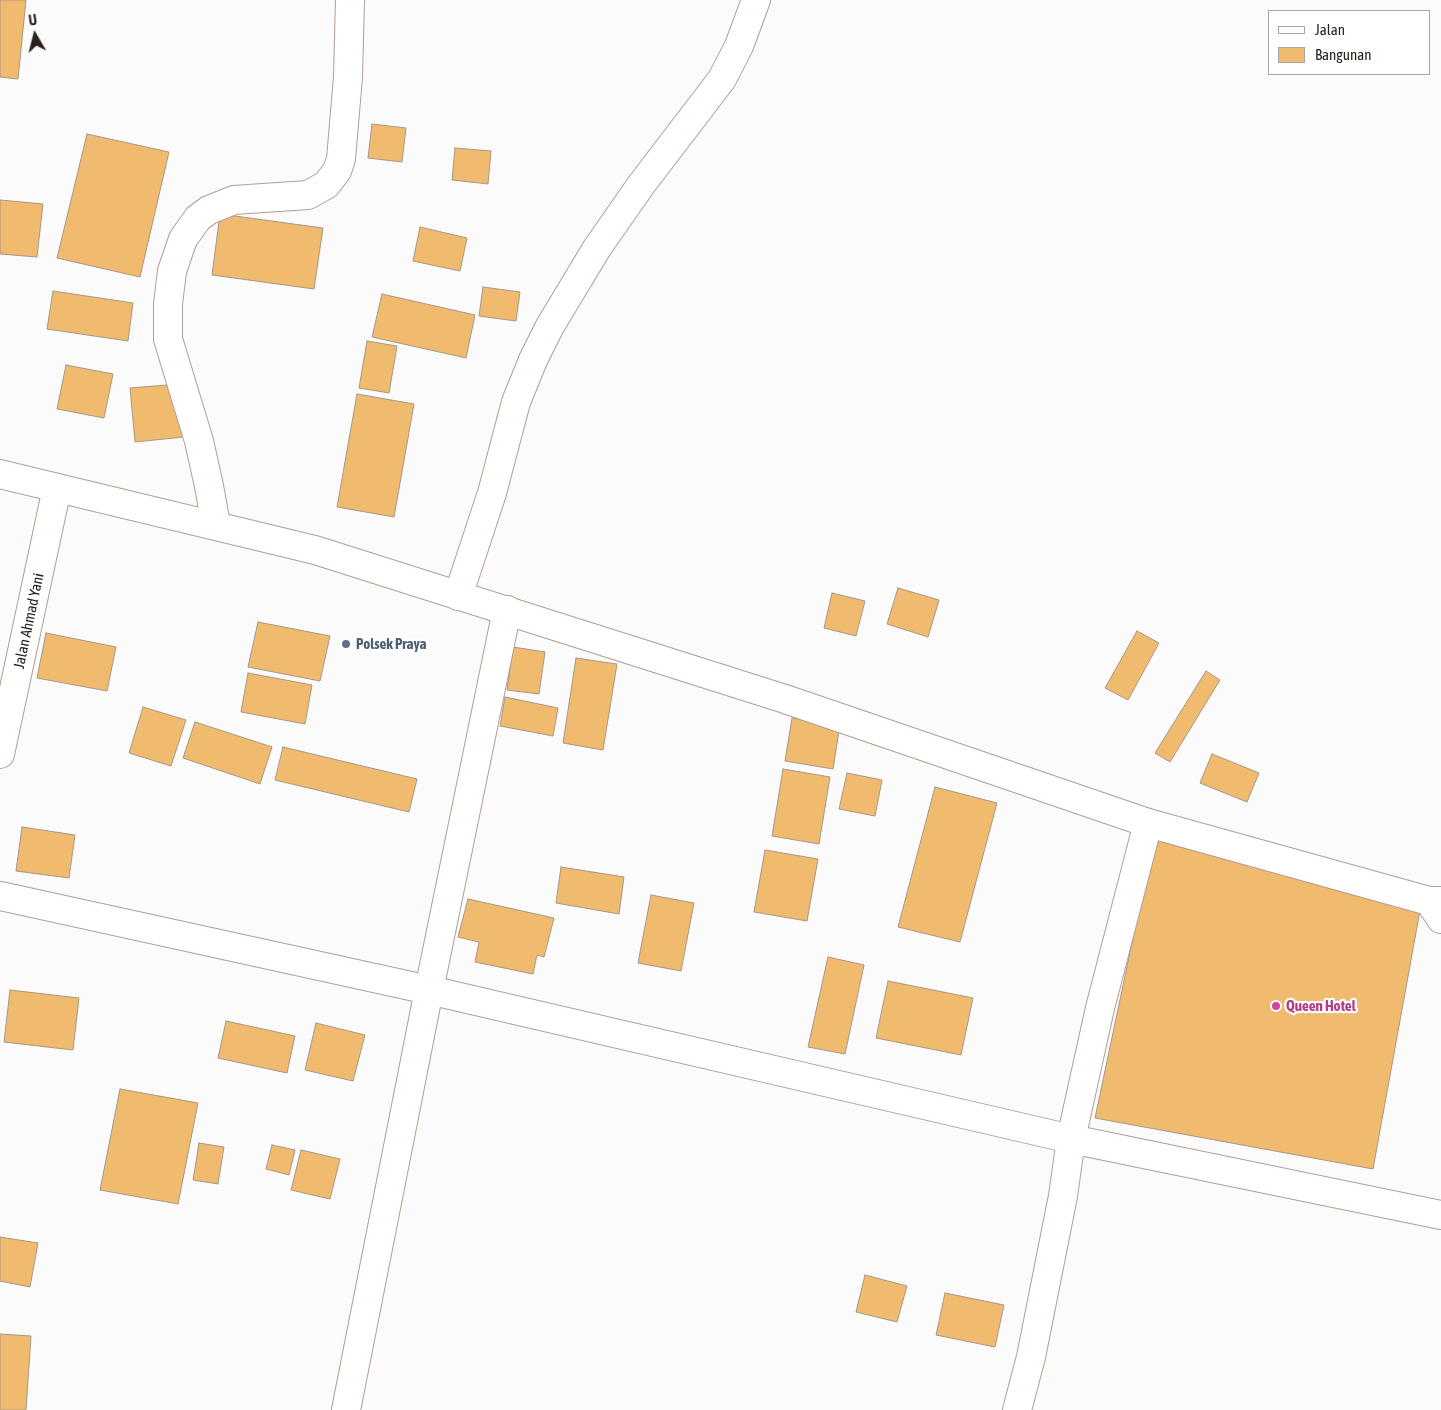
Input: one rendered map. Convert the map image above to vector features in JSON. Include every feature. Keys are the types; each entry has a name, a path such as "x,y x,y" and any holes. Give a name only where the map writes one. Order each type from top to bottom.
{"street":[{"path":"216,525 199,441 168,339 168,304 172,271 183,239 198,218 209,210 234,200 308,195 320,190 334,176 342,159 348,77 350,0"},
{"path":"458,596 492,494 516,402 533,360 550,326 597,248 641,185 722,79 739,46 756,0"},
{"path":"0,474 315,550 785,699 1148,823 1437,907"},
{"name":"Jalan Ahmad Yani","path":"0,754 57,488"},
{"path":"346,1410 507,610"},
{"path":"1017,1410 1031,1357 1061,1205 1071,1139 1100,1008 1148,823"},
{"path":"0,896 429,990 1071,1139 1441,1215"}],"building":[{"path":"0,0 26,0 18,79 0,77"},
{"path":"372,124 406,128 402,162 368,158"},
{"path":"87,134 169,152 140,277 57,258"},
{"path":"455,148 491,151 488,184 452,180"},
{"path":"0,200 43,204 37,257 0,254"},
{"path":"220,214 323,228 314,289 212,275"},
{"path":"420,227 467,238 460,271 413,261"},
{"path":"483,287 520,292 516,321 479,316"},
{"path":"53,291 133,303 128,341 47,329"},
{"path":"382,294 475,315 466,358 372,337"},
{"path":"367,341 397,346 389,393 359,388"},
{"path":"66,365 113,374 104,418 57,409"},
{"path":"180,384 184,437 135,442 130,388"},
{"path":"357,394 414,404 394,517 337,507"},
{"path":"898,588 939,600 928,637 887,624"},
{"path":"832,593 865,601 856,636 824,628"},
{"path":"258,622 330,636 320,681 248,667"},
{"path":"1137,631 1159,643 1128,700 1105,688"},
{"path":"46,633 116,647 107,691 37,678"},
{"path":"513,647 545,652 539,694 507,690"},
{"path":"576,658 617,664 603,750 563,743"},
{"path":"1206,671 1220,680 1170,762 1155,753"},
{"path":"248,673 312,685 305,724 241,712"},
{"path":"505,697 558,708 553,736 500,726"},
{"path":"143,707 186,720 171,766 129,753"},
{"path":"792,718 840,725 833,769 785,761"},
{"path":"195,722 272,747 260,784 183,758"},
{"path":"283,747 417,779 409,812 275,780"},
{"path":"1212,754 1259,773 1247,802 1200,783"},
{"path":"783,769 830,777 819,844 772,836"},
{"path":"847,773 882,780 875,816 839,809"},
{"path":"935,787 997,803 960,942 898,927"},
{"path":"22,827 75,835 69,878 16,871"},
{"path":"1155,834 1421,905 1373,1169 1095,1118"},
{"path":"765,850 818,859 807,921 754,912"},
{"path":"561,867 624,877 619,914 556,903"},
{"path":"651,895 694,903 681,971 638,963"},
{"path":"468,899 554,918 544,957 537,955 533,974 475,962 479,942 458,937"},
{"path":"828,957 864,965 845,1054 808,1047"},
{"path":"888,981 973,998 961,1055 876,1038"},
{"path":"10,990 79,998 73,1050 4,1042"},
{"path":"226,1021 295,1036 287,1073 218,1058"},
{"path":"316,1023 365,1035 353,1081 305,1070"},
{"path":"120,1089 198,1103 178,1204 100,1190"},
{"path":"199,1143 224,1147 218,1184 193,1180"},
{"path":"272,1145 295,1150 289,1175 266,1169"},
{"path":"301,1150 340,1159 330,1199 291,1190"},
{"path":"0,1237 38,1243 30,1287 0,1281"},
{"path":"865,1275 907,1286 897,1322 856,1312"},
{"path":"945,1293 1004,1305 995,1347 936,1335"},
{"path":"0,1334 31,1336 26,1410 0,1410"}],"place":[{"name":"Polsek Praya","path":"346,644"},
{"name":"Queen Hotel","path":"1276,1006"}]}
